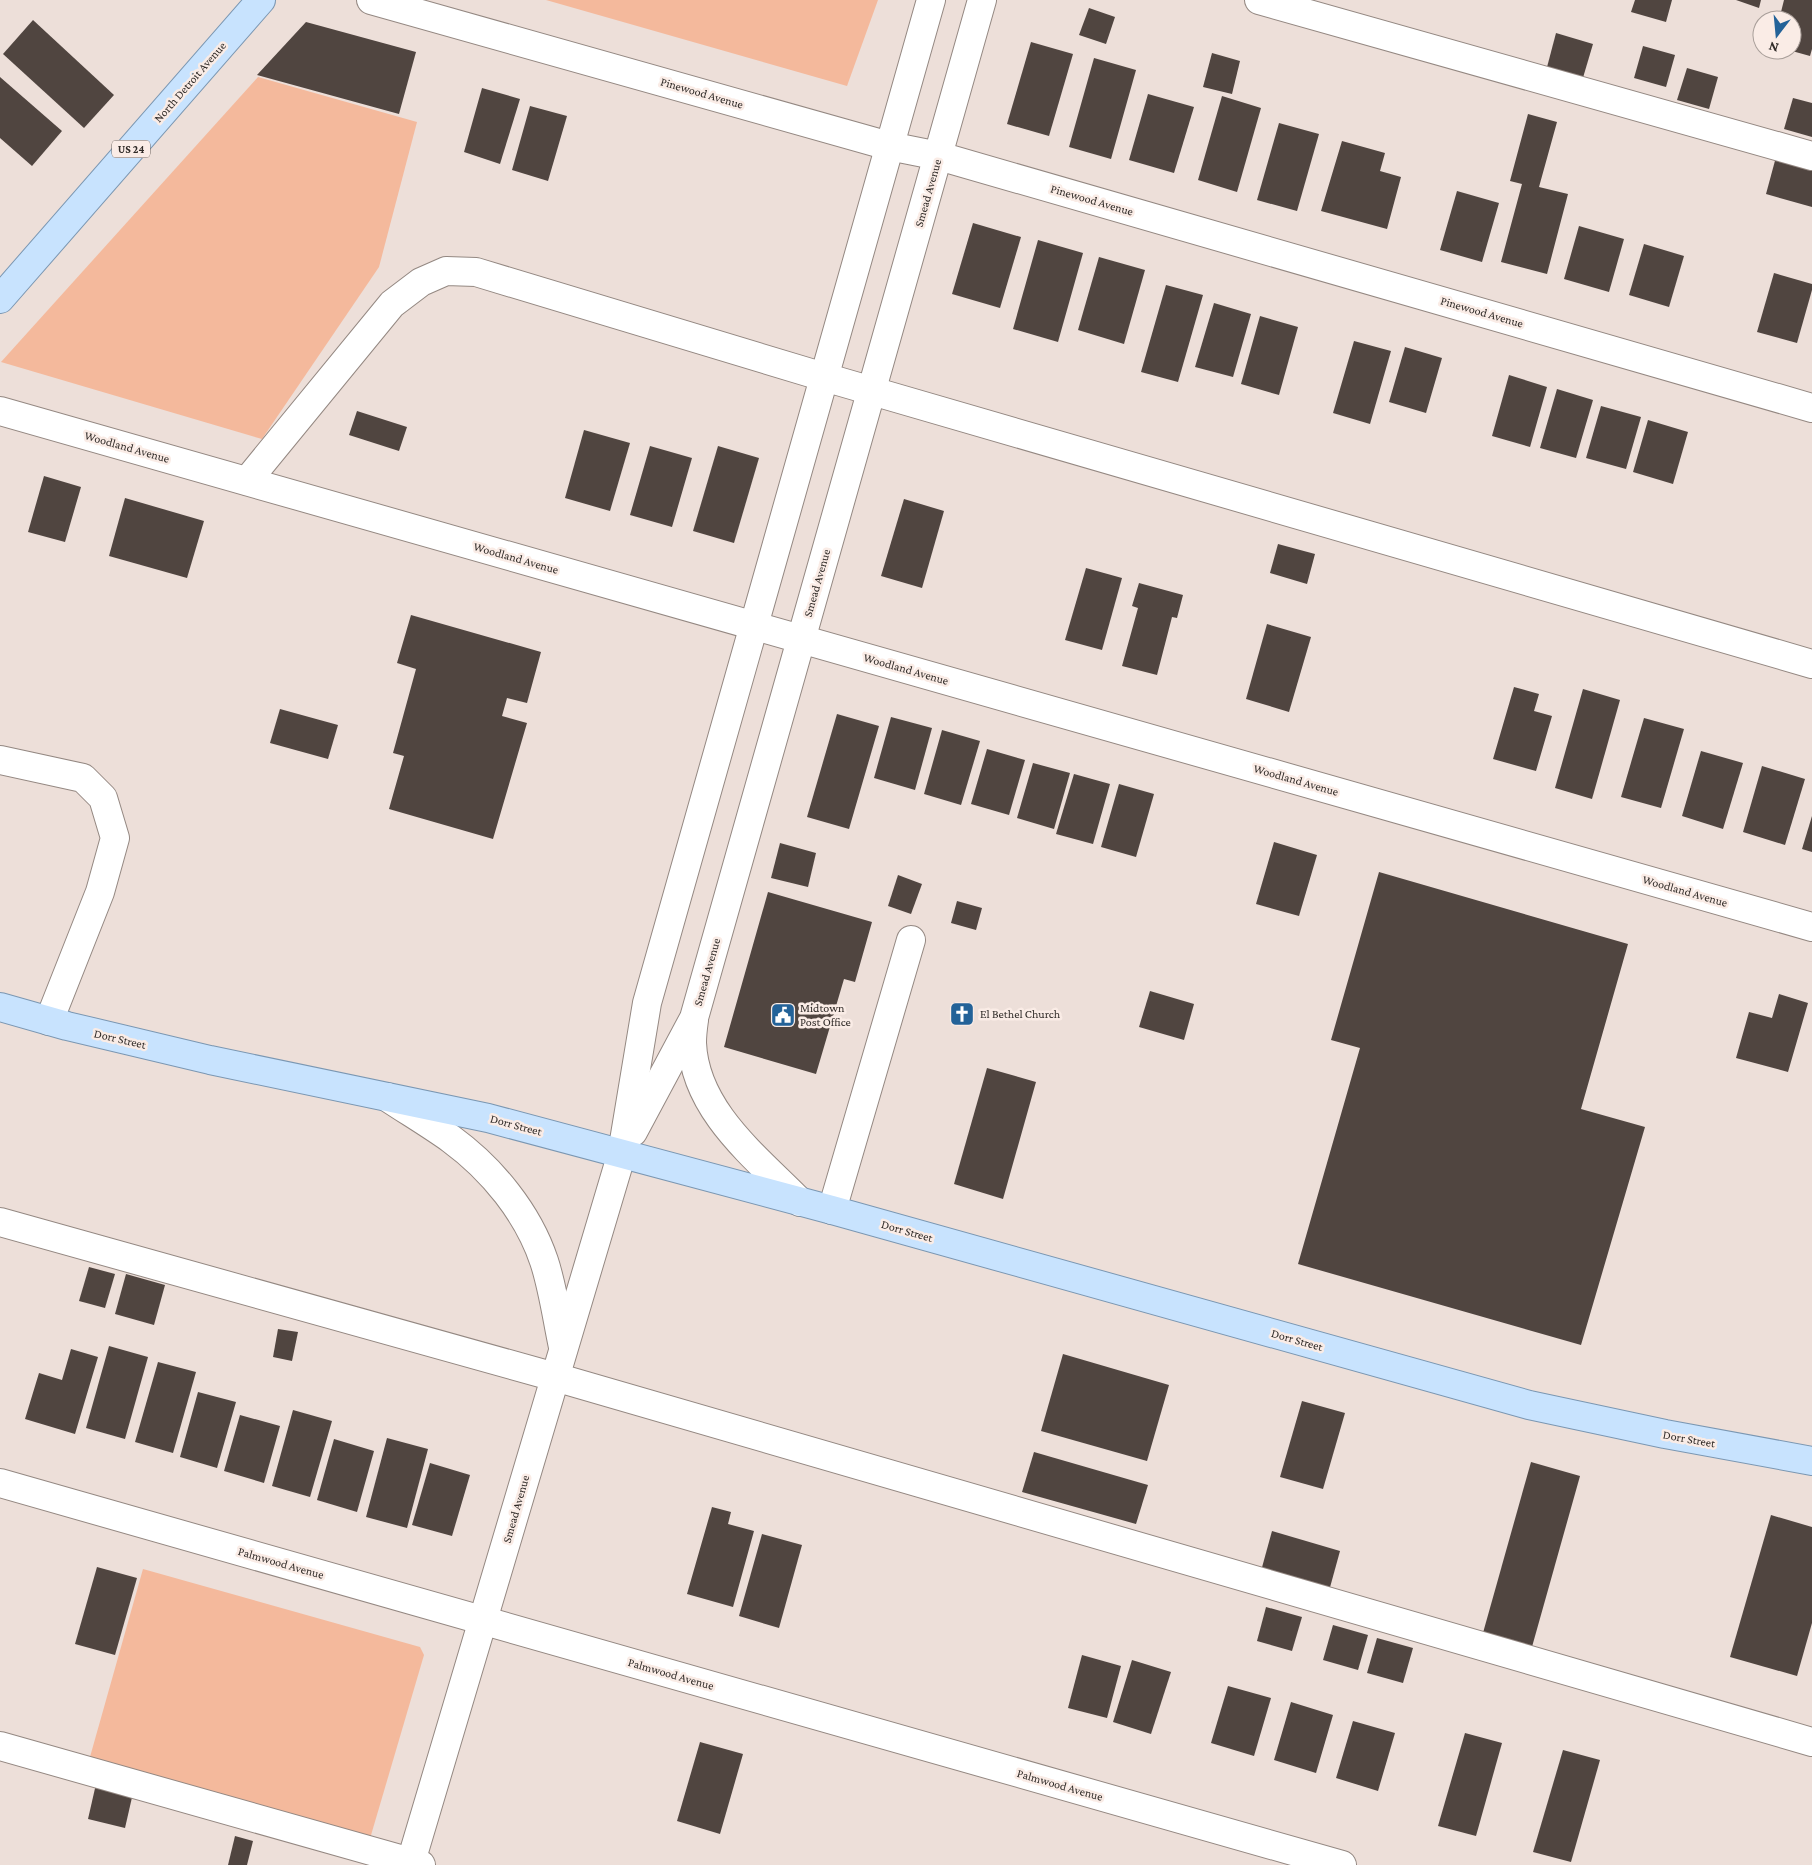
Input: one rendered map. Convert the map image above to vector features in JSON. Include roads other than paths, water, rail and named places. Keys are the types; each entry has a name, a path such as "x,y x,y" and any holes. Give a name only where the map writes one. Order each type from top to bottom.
{"main road":[{"name":"North Detroit Avenue","path":"0,299 261,0"},
{"name":"Dorr Street","path":"0,1007 49,1021 210,1060 488,1118 832,1210 1528,1405 1665,1434 1812,1461"}],"street":[{"name":"Pinewood Avenue","path":"371,0 889,146 939,156 1812,408"},
{"name":"Smead Avenue","path":"414,1864 483,1621 622,1153 647,1003 931,0"},
{"name":"Smead Avenue","path":"622,1153 694,1018 982,0"},
{"path":"1258,0 1812,156"},
{"path":"247,481 392,304 420,282 446,271 476,272 824,377 1812,664"},
{"name":"Woodland Avenue","path":"0,411 1812,927"},
{"path":"0,760 83,778 103,798 115,838 100,892 49,1021"},
{"path":"832,1210 911,940"},
{"path":"694,1018 692,1043 697,1068 709,1101 732,1134 800,1202"},
{"path":"386,1096 452,1140 492,1176 513,1202 530,1229 544,1262 564,1348"},
{"path":"0,1222 555,1377 1812,1742"},
{"name":"Palmwood Avenue","path":"0,1483 1342,1865"},
{"path":"0,1746 414,1864"}],"place":[{"name":"El Bethel Church","path":"962,1014"},
{"name":"Midtown Post Office","path":"783,1015"}]}
